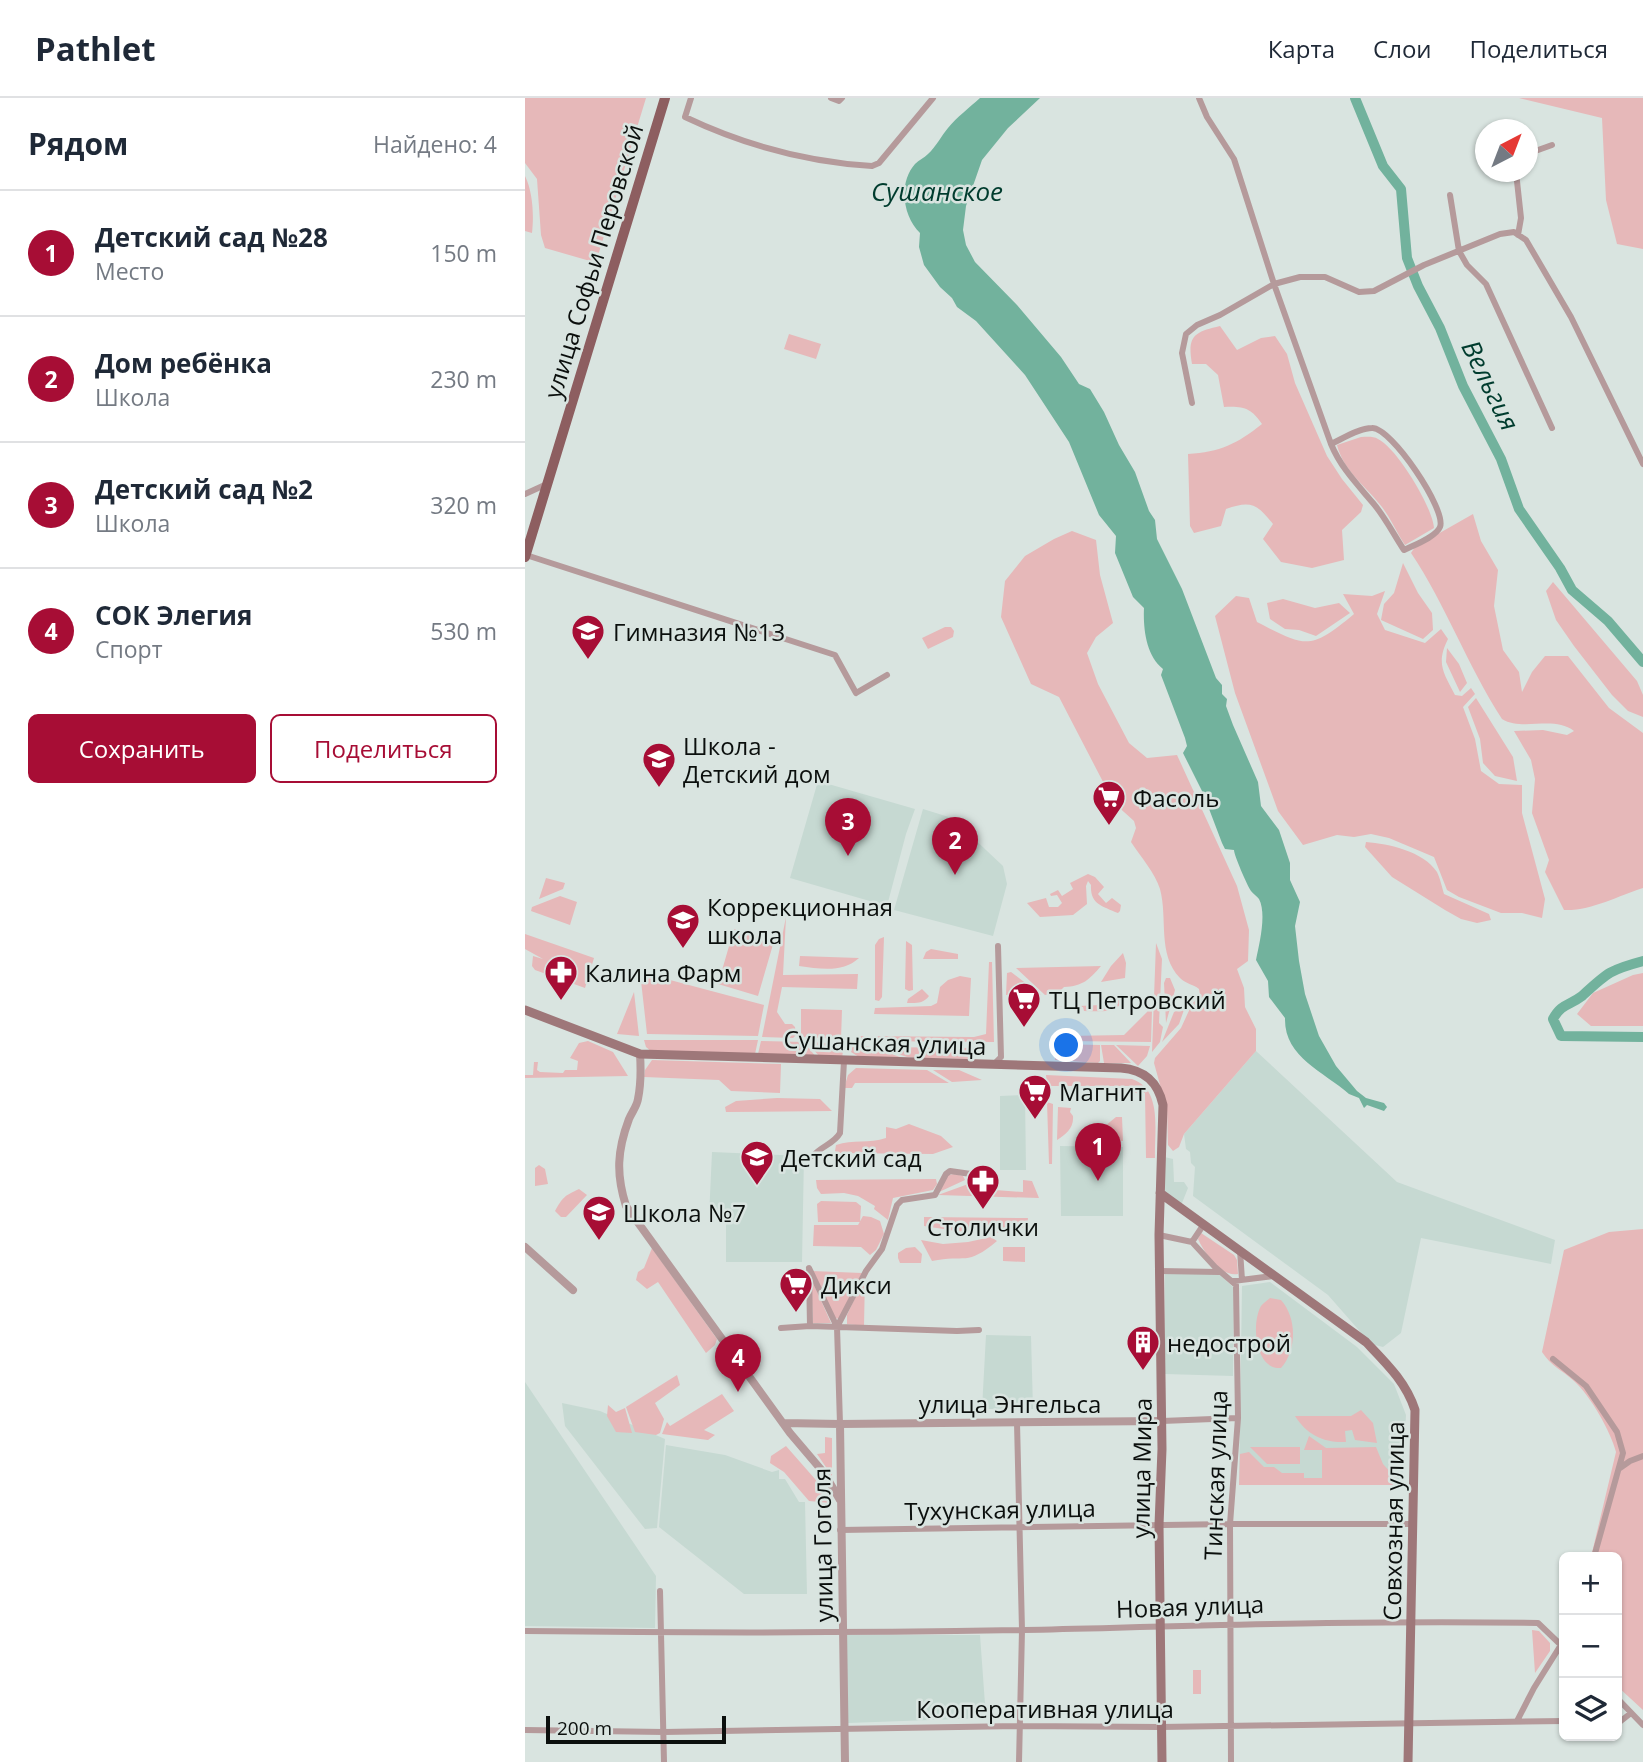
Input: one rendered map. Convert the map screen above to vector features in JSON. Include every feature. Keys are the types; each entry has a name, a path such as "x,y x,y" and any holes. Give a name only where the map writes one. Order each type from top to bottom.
{"main road":[{"name":"улица Софьи Перовской","path":"525,556 665,98"},
{"name":"Сушанская улица","path":"525,1010 640,1054 1121,1068 1143,1074 1156,1086 1163,1105 1160,1174"},
{"name":"улица Мира","path":"1160,1174 1162,1485 1159,1525 1162,1762"},
{"name":"Совхозная улица","path":"1160,1193 1366,1342 1390,1366 1409,1391 1415,1410 1408,1762"}],"street":[{"path":"691,98 685,117 722,135 811,159 872,166 879,163 933,98"},
{"path":"831,98 839,101 842,98"},
{"path":"1199,98 1207,117 1234,159 1274,284 1331,444 1336,456 1353,482 1375,505 1405,550 1439,530 1442,523 1438,508 1419,476 1384,431 1372,428 1331,444"},
{"path":"1538,150 1552,145"},
{"path":"1517,182 1521,218 1518,235"},
{"path":"1450,195 1459,251 1467,265 1486,284 1552,428"},
{"path":"1192,403 1182,353 1187,334 1196,325 1220,315 1274,284 1300,277 1325,277 1359,292 1374,291 1424,265 1500,234 1514,232 1526,240 1571,317 1643,464"},
{"path":"525,494 547,484"},
{"path":"525,556 835,655 856,693 887,675"},
{"path":"993,1065 1001,1057 998,946"},
{"path":"640,1054 638,1102 629,1119 619,1159 619,1182 626,1206 783,1423 824,1473 840,1500"},
{"path":"813,1156 820,1147 833,1142 840,1133 844,1061"},
{"path":"837,1327 866,1271 882,1249 897,1205 902,1200 935,1195 950,1171 985,1176 992,1171"},
{"path":"1192,1242 1204,1224"},
{"path":"1159,1235 1192,1242 1219,1272 1233,1281 1275,1275"},
{"path":"525,1247 573,1290"},
{"path":"1240,1249 1242,1280"},
{"path":"810,1326 809,1268 837,1327"},
{"path":"1160,1271 1219,1272"},
{"name":"Тинская улица","path":"1231,1762 1230,1524 1238,1418 1237,1296 1233,1281"},
{"path":"781,1328 810,1326 979,1330"},
{"name":"улица Гоголя","path":"837,1327 845,1762"},
{"path":"1553,1359 1586,1386 1618,1432 1623,1453 1595,1552"},
{"name":"улица Энгельса","path":"783,1423 1017,1423 1238,1418"},
{"path":"1017,1423 1021,1630 1019,1762"},
{"path":"1623,1453 1630,1461"},
{"path":"1620,1468 1643,1456"},
{"name":"Тухунская улица","path":"840,1530 1412,1524"},
{"path":"660,1591 664,1762"},
{"name":"Новая улица","path":"525,1631 661,1633 1021,1630 1411,1620 1538,1623 1559,1640"},
{"path":"1517,1721 1534,1688 1559,1650"},
{"path":"1555,1657 1559,1657"},
{"path":"1622,1703 1643,1725"},
{"path":"1622,1720 1632,1713"},
{"name":"Кооперативная улица","path":"525,1730 664,1732 1559,1721"}],"shaded area":[{"path":"525,98 646,98 597,259 590,261 545,248 541,235 537,179 525,163"},
{"path":"1519,98 1643,98 1643,249 1617,244 1606,200 1602,118"},
{"path":"525,176 532,204 532,233 525,231"},
{"path":"1220,326 1237,350 1261,338 1275,336 1287,354 1295,383 1327,456 1363,505 1361,512 1342,530 1344,560 1312,568 1281,562 1263,539 1273,524 1253,506 1242,505 1226,509 1221,526 1194,533 1190,526 1188,454 1228,446 1262,424 1246,409 1224,407 1218,375 1206,364 1192,364 1191,347 1194,337 1198,333"},
{"path":"789,334 821,344 816,359 784,349"},
{"path":"1361,437 1378,439 1395,454 1421,493 1434,528 1405,545 1382,507 1350,471 1340,455 1337,445"},
{"path":"1473,514 1481,541 1498,570 1494,606 1503,650 1519,672 1522,692 1532,672 1545,656 1568,656 1609,708 1643,733 1643,888 1594,906 1564,910 1545,872 1549,860 1532,813 1535,779 1531,760 1514,731 1543,730 1567,735 1574,731 1557,724 1519,724 1502,719 1411,553 1415,547"},
{"path":"1072,531 1096,540 1100,575 1113,623 1096,637 1087,653 1098,684 1129,743 1147,758 1177,755 1237,886 1249,930 1248,961 1237,969 1244,988 1245,1007 1256,1029 1256,1051 1184,1134 1179,1147 1173,1151 1168,1145 1167,1110 1154,1063 1155,1058 1181,1028 1192,1004 1200,995 1199,989 1180,978 1168,958 1160,889 1131,842 1136,828 1134,821 1114,803 1059,697 1031,684 1001,617 1005,581 1025,556"},
{"path":"1403,563 1432,613 1433,630 1423,639 1381,620 1384,604 1394,593"},
{"path":"1553,582 1637,681 1643,695 1643,717 1628,711 1612,695 1556,620 1546,591"},
{"path":"1385,591 1377,614 1385,630 1425,643 1441,629 1448,639 1442,655 1447,680 1455,695 1462,696 1471,688 1475,694 1463,707 1475,739 1481,771 1499,784 1522,785 1522,813 1545,899 1542,918 1522,913 1501,913 1459,897 1447,890 1434,857 1389,838 1371,834 1354,837 1337,835 1303,845 1278,811 1235,693 1215,616 1236,596 1249,598 1257,622 1287,636 1307,641 1327,634 1354,614 1343,594 1372,596"},
{"path":"1283,599 1315,608 1339,603 1350,613 1316,636 1299,630 1285,629 1270,619 1267,603"},
{"path":"945,627 951,627 954,631 953,637 928,649 922,638"},
{"path":"1447,648 1459,664 1467,683 1460,692 1446,662"},
{"path":"1476,698 1513,757 1517,781 1495,776 1483,763 1480,739 1468,707"},
{"path":"818,781 915,809 887,906 790,878"},
{"path":"923,809 952,818 1003,866 1007,884 993,936 894,910"},
{"path":"1366,842 1395,847 1423,859 1437,872 1444,894 1489,914 1491,920 1477,923 1461,919 1392,877 1365,847"},
{"path":"1088,874 1104,887 1098,894 1106,903 1112,898 1121,905 1118,913 1095,900 1088,881 1087,904 1073,915 1040,917 1027,903 1046,898 1049,907 1058,907 1062,903 1057,895 1050,894 1058,890 1062,896 1073,889 1070,883"},
{"path":"546,878 565,883 563,889 539,899"},
{"path":"560,896 577,902 570,925 531,911 532,907"},
{"path":"786,917 783,975 858,974 857,989 782,987 777,1012 785,1024 795,1027 796,1035 793,1038 762,1037"},
{"path":"734,929 774,941 758,996 718,984"},
{"path":"525,934 594,958 585,988 535,970 532,966 533,956 543,959 525,949"},
{"path":"884,937 882,997 879,1001 875,1000 875,945"},
{"path":"906,941 912,945 913,990 909,991 905,989"},
{"path":"1156,943 1162,959 1159,1023 1163,1027 1160,1042 1152,1052"},
{"path":"931,949 958,954 958,959 923,959"},
{"path":"1123,953 1126,963 1125,978 1101,982 1111,966"},
{"path":"800,956 859,958 846,966 823,969 799,966"},
{"path":"989,962 992,962 994,1042 857,1041 857,1036 974,1037 986,1034"},
{"path":"1101,966 1081,984 1045,995 1016,968"},
{"path":"640,972 764,1005 758,1036 647,1034"},
{"path":"1011,972 1041,995 1006,995 1007,973"},
{"path":"1643,973 1643,1026 1591,1026 1577,1014 1593,993"},
{"path":"960,976 971,978 969,1016 874,1014 875,1008 931,1006 937,1003 940,987 948,980"},
{"path":"1166,978 1170,978 1175,990 1166,1023 1164,983"},
{"path":"922,989 929,996 927,999 907,1003 908,999"},
{"path":"634,992 639,1036 617,1034"},
{"path":"1124,996 1118,1006 1109,1011 1058,1007 1100,1005 1101,997"},
{"path":"1185,1007 1179,1024 1162,1042 1174,1012"},
{"path":"801,1009 842,1010 841,1039 801,1037"},
{"path":"1152,1010 1151,1042 1066,1041 1067,1036 1124,1035"},
{"path":"644,1040 758,1040 755,1054 652,1052 646,1047"},
{"path":"588,1041 613,1052 628,1076 525,1078 525,1075 533,1075 534,1062 538,1062 537,1070 540,1072 563,1073 565,1070 577,1070 578,1061 570,1058 579,1043"},
{"path":"761,1041 804,1042 816,1057 758,1054"},
{"path":"807,1042 844,1044 842,1058 819,1056"},
{"path":"1052,1044 1100,1045 1100,1061 1055,1060"},
{"path":"853,1045 871,1047 903,1058 859,1057 851,1052"},
{"path":"1101,1045 1114,1045 1131,1063 1104,1063"},
{"path":"1116,1045 1150,1046 1147,1056 1138,1066"},
{"path":"877,1047 977,1048 977,1053 968,1059 919,1058"},
{"path":"1256,1051 1397,1182 1555,1240 1551,1264 1421,1238 1401,1333 1383,1347 1371,1344 1328,1295 1193,1196 1195,1167 1191,1163 1190,1152 1186,1149 1184,1134"},
{"path":"652,1060 781,1064 780,1093 731,1091 719,1080 644,1077"},
{"path":"856,1068 927,1070 949,1083 855,1083 852,1088 844,1088 848,1075"},
{"path":"933,1070 959,1070 982,1080 952,1082"},
{"path":"1046,1075 1132,1079 1142,1084 1149,1092 1155,1113 1155,1158 1146,1158 1145,1093 1135,1093 1134,1086 1047,1086"},
{"path":"1025,1095 1026,1170 1000,1170 1000,1096"},
{"path":"820,1099 832,1111 726,1112 725,1107 736,1101"},
{"path":"1047,1102 1053,1104 1052,1164 1049,1164"},
{"path":"1058,1107 1071,1108 1073,1120 1069,1130 1057,1140"},
{"path":"1116,1117 1122,1117 1123,1141 1093,1139 1089,1135 1094,1123 1105,1126"},
{"path":"909,1124 941,1136 953,1147 933,1154 835,1151 836,1145 886,1138 886,1127 896,1129"},
{"path":"1060,1146 1123,1147 1123,1216 1061,1216"},
{"name":"Детский сад","path":"712,1152 804,1156 802,1262 726,1262 726,1218 709,1217"},
{"path":"1160,1156 1173,1159 1174,1182 1184,1182 1188,1188 1180,1208 1160,1193"},
{"path":"539,1165 545,1169 548,1184 535,1186 535,1168"},
{"path":"948,1175 963,1176 965,1180 939,1192"},
{"path":"936,1179 937,1184 933,1190 893,1198 888,1220 874,1209 875,1206 858,1196 844,1193 821,1194 816,1180"},
{"path":"982,1179 982,1189 1023,1192 1023,1180 1032,1181 1039,1198 938,1195"},
{"path":"579,1189 587,1195 566,1217 561,1217 555,1211 560,1203 567,1195"},
{"path":"821,1201 856,1202 861,1206 860,1222 818,1222 817,1204"},
{"path":"863,1216 880,1221 884,1234 876,1250 870,1255 861,1247 813,1246 814,1225 858,1225"},
{"path":"924,1217 1028,1218 1027,1226 989,1233 924,1226"},
{"path":"1643,1229 1643,1710 1622,1691 1622,1552 1592,1552 1616,1452 1605,1424 1587,1395 1542,1352 1564,1250 1609,1232"},
{"path":"1201,1233 1234,1255 1238,1274 1225,1272 1214,1263 1198,1239"},
{"path":"991,1237 997,1241 972,1257 932,1261 921,1240 943,1244"},
{"path":"915,1247 922,1254 921,1263 900,1263 898,1253"},
{"path":"1003,1247 1025,1247 1025,1262 1003,1261"},
{"path":"652,1248 717,1339 715,1345 706,1353 658,1282 647,1289 636,1280"},
{"path":"812,1271 862,1273 841,1319 833,1318"},
{"path":"1218,1273 1234,1288 1233,1376 1165,1374 1165,1274"},
{"path":"865,1276 864,1326 847,1324 847,1315"},
{"path":"811,1278 831,1323 813,1323"},
{"path":"1270,1282 1357,1347 1394,1384 1406,1415 1402,1485 1239,1485 1242,1286"},
{"path":"1270,1298 1281,1300 1292,1325 1290,1352 1281,1368 1272,1367 1265,1362 1257,1344 1258,1314 1261,1306"},
{"path":"986,1335 1031,1336 1033,1409 982,1409"},
{"path":"677,1375 680,1385 655,1403 664,1419 660,1433 656,1435 635,1432 626,1407"},
{"path":"525,1382 656,1576 655,1628 525,1626"},
{"path":"722,1394 734,1411 704,1430 715,1435 708,1440 662,1434 667,1422 670,1426"},
{"path":"562,1403 600,1411 665,1439 657,1528 645,1529 565,1426"},
{"path":"608,1405 616,1412 625,1408 632,1433 616,1432 607,1416"},
{"path":"1361,1410 1373,1423 1377,1443 1355,1440 1352,1430 1345,1431 1346,1442 1323,1439 1311,1433 1295,1416 1351,1416"},
{"path":"1309,1436 1326,1448 1376,1447 1383,1464 1402,1485 1239,1485 1240,1454 1249,1452 1264,1467 1274,1467 1282,1473 1304,1473 1304,1478 1322,1478 1322,1450 1304,1450"},
{"path":"825,1437 832,1438 832,1476 817,1454 825,1453"},
{"path":"666,1445 725,1455 772,1472 779,1470 779,1479 785,1479 799,1502 805,1502 807,1594 744,1594 659,1527"},
{"path":"786,1446 815,1479 831,1503 809,1501 784,1472 770,1463 771,1456"},
{"path":"1250,1447 1300,1447 1300,1464 1267,1464"},
{"path":"1532,1630 1539,1631 1550,1643 1550,1651 1535,1673"},
{"path":"846,1635 980,1635 986,1718 848,1723"},
{"path":"1193,1670 1201,1670 1201,1694 1193,1694"}],"water":[{"name":"Сушанское","path":"980,98 1040,98 1008,128 982,160 966,206 963,230 966,245 975,262 1017,305 1061,357 1079,384 1090,389 1135,472 1155,520 1157,539 1182,589 1216,678 1222,685 1222,694 1227,699 1226,706 1233,725 1258,782 1261,806 1279,830 1290,863 1290,880 1300,902 1295,926 1299,961 1305,994 1319,1036 1336,1066 1357,1091 1366,1098 1384,1103 1387,1107 1384,1111 1367,1105 1364,1108 1359,1098 1349,1094 1307,1062 1291,1043 1286,1032 1285,1018 1269,997 1268,981 1256,960 1262,930 1259,899 1251,891 1234,850 1225,849 1203,793 1183,753 1187,746 1185,738 1161,675 1163,669 1149,649 1144,608 1133,597 1115,553 1116,536 1099,515 1069,442 1025,375 976,321 957,307 924,265 919,247 920,233 906,209 906,181 915,164 931,151 952,124"}],"waterway":[{"name":"Вельгия","path":"1355,98 1383,166 1401,189 1407,258 1418,286 1440,328 1463,386 1501,459 1519,509 1572,590 1608,621 1643,662"},
{"name":"Вельгия","path":"1643,961 1609,973 1582,996 1563,1007 1553,1019 1561,1036 1643,1037"}],"place":[{"name":"Гимназия №13","path":"588,661"},
{"name":"Школа - Детский дом","path":"659,789"},
{"name":"Фасоль","path":"1109,827"},
{"name":"Детский сад №2","path":"848,856"},
{"name":"Дом ребёнка","path":"955,875"},
{"name":"Коррекционная школа","path":"683,950"},
{"name":"Калина Фарм","path":"561,1002"},
{"name":"ТЦ Петровский","path":"1024,1029"},
{"name":"Магнит","path":"1035,1121"},
{"name":"Детский сад №28","path":"1098,1181"},
{"name":"Детский сад","path":"757,1187"},
{"name":"Столички","path":"983,1211"},
{"name":"Школа №7","path":"599,1242"},
{"name":"Дикси","path":"796,1314"},
{"name":"недострой","path":"1143,1372"},
{"name":"СОК Элегия","path":"738,1392"}]}
